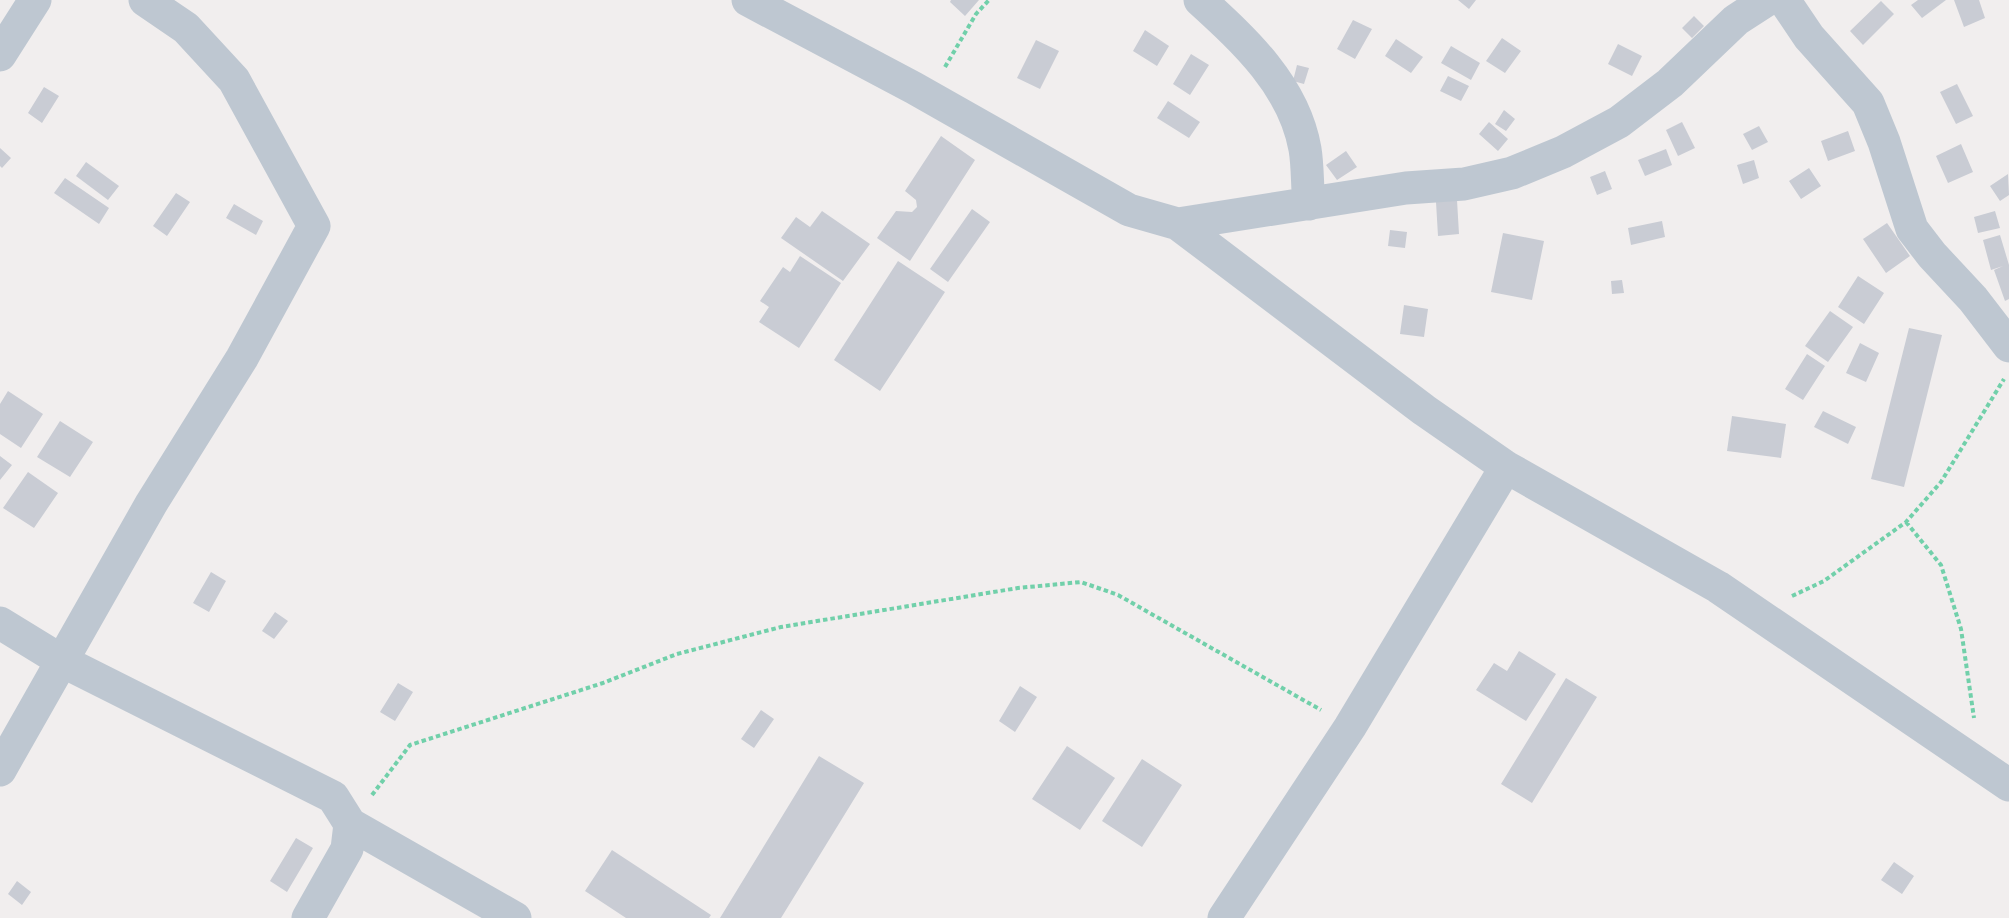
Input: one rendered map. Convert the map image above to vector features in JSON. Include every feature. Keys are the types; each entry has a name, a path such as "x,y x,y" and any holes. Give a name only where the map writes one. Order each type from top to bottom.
{"street":[{"path":"0,55 35,0"},
{"path":"0,770 152,504 242,357 314,226 234,80 186,28 145,0"},
{"path":"748,0 928,97 1129,210 1178,224 1424,410 1506,467 1718,587 2009,785"},
{"path":"1200,0 1233,12 1251,50 1290,101 1305,148 1309,204"},
{"path":"1178,224 1406,188 1464,184 1512,173 1563,152 1619,122 1670,82 1736,20 1767,0"},
{"path":"1784,0 1809,37 1868,102 1884,142 1912,228 1932,255 1973,299 2009,346"},
{"path":"1224,918 1350,727 1506,467"},
{"path":"0,623 62,661 333,797 350,824 515,918"},
{"path":"308,918 347,849 350,824"}],"path":[{"path":"928,97 976,14 989,0"},
{"path":"1788,597 1804,592 1824,581 1906,522 1941,482 1976,420 2009,371"},
{"path":"1906,522 1941,565 1961,629 1974,719"},
{"path":"350,824 410,745 603,683 677,654 781,627 1018,588 1081,582 1118,595 1350,727"}],"building":[{"path":"951,0 979,0 965,16 950,2"},
{"path":"1458,0 1476,0 1469,9"},
{"path":"1918,0 1946,0 1922,18 1911,5"},
{"path":"1954,0 1979,0 1985,18 1964,27"},
{"path":"1881,1 1894,14 1863,45 1850,31"},
{"path":"1694,16 1704,26 1692,38 1682,28"},
{"path":"1353,20 1372,29 1355,59 1337,49"},
{"path":"1145,30 1169,46 1157,66 1133,51"},
{"path":"1502,38 1521,51 1505,73 1486,61"},
{"path":"1396,39 1423,57 1411,73 1385,56"},
{"path":"1036,40 1059,51 1040,89 1017,78"},
{"path":"1618,44 1642,56 1632,76 1608,64"},
{"path":"1451,46 1480,63 1471,80 1441,63"},
{"path":"1191,54 1209,65 1190,95 1173,84"},
{"path":"1297,65 1309,68 1304,84 1293,81"},
{"path":"1448,76 1469,86 1461,101 1440,91"},
{"path":"1957,84 1973,116 1956,124 1940,92"},
{"path":"44,87 59,96 42,123 28,113"},
{"path":"1168,101 1200,122 1189,138 1157,118"},
{"path":"1504,110 1515,119 1506,131 1495,124"},
{"path":"1489,122 1508,139 1498,151 1479,134"},
{"path":"1682,122 1695,148 1678,156 1666,130"},
{"path":"1759,126 1768,142 1752,150 1743,134"},
{"path":"1848,131 1855,151 1828,161 1821,141"},
{"path":"941,136 975,160 910,261 877,238 896,211 912,212 917,207 916,200 905,191"},
{"path":"1961,144 1973,172 1948,183 1936,156"},
{"path":"0,148 11,158 2,168 0,166"},
{"path":"1666,149 1672,165 1645,176 1638,160"},
{"path":"1346,151 1357,167 1337,180 1326,165"},
{"path":"1754,160 1759,178 1743,184 1737,165"},
{"path":"86,162 119,186 108,200 76,176"},
{"path":"1809,168 1821,186 1801,199 1789,181"},
{"path":"1605,171 1612,189 1597,195 1590,177"},
{"path":"2008,174 2009,195 2000,201 1990,186"},
{"path":"65,178 109,208 99,224 54,193"},
{"path":"176,193 190,202 167,236 153,226"},
{"path":"1457,200 1459,234 1438,236 1436,202"},
{"path":"234,204 263,221 256,235 226,218"},
{"path":"972,209 990,222 948,282 930,269"},
{"path":"822,211 870,244 843,281 781,238 796,217 810,227"},
{"path":"1995,211 2000,228 1978,233 1974,217"},
{"path":"1662,221 1665,237 1631,245 1628,228"},
{"path":"1887,223 1910,256 1886,273 1863,239"},
{"path":"1390,230 1407,232 1405,248 1388,246"},
{"path":"1503,233 1544,241 1532,300 1491,292"},
{"path":"2000,235 2009,265 2009,299 2005,301 1994,270 2003,266 1991,270 1983,240"},
{"path":"800,256 841,283 799,348 759,322 769,307 760,301 783,267 790,272"},
{"path":"898,261 945,292 880,391 834,360"},
{"path":"1858,276 1884,293 1864,324 1838,307"},
{"path":"1622,280 1624,293 1612,294 1611,281"},
{"path":"1404,305 1428,309 1424,337 1400,334"},
{"path":"1830,311 1853,327 1828,362 1805,346"},
{"path":"1909,328 1942,335 1904,487 1871,479"},
{"path":"1860,343 1879,353 1866,382 1846,373"},
{"path":"1807,354 1825,366 1803,400 1785,389"},
{"path":"8,391 43,414 21,448 0,434 0,404"},
{"path":"1823,411 1856,427 1848,444 1814,427"},
{"path":"1732,416 1786,424 1781,458 1727,451"},
{"path":"60,421 93,442 70,477 37,457"},
{"path":"0,456 12,465 0,480"},
{"path":"28,472 58,493 34,528 3,508"},
{"path":"211,572 226,581 209,612 193,603"},
{"path":"275,612 288,621 274,639 262,631"},
{"path":"1519,651 1556,674 1526,721 1476,690 1494,663 1507,671"},
{"path":"1566,678 1597,697 1532,803 1501,784"},
{"path":"398,683 413,692 395,721 380,712"},
{"path":"1020,686 1037,697 1015,732 999,721"},
{"path":"761,710 774,719 754,748 741,739"},
{"path":"1067,746 1115,778 1080,830 1032,799"},
{"path":"819,756 864,783 781,918 720,918"},
{"path":"1142,759 1182,785 1142,847 1102,821"},
{"path":"296,838 313,848 287,892 270,881"},
{"path":"612,850 711,915 709,918 626,918 585,891"},
{"path":"1894,862 1914,876 1902,894 1881,880"},
{"path":"17,881 31,892 22,905 8,894"}]}
